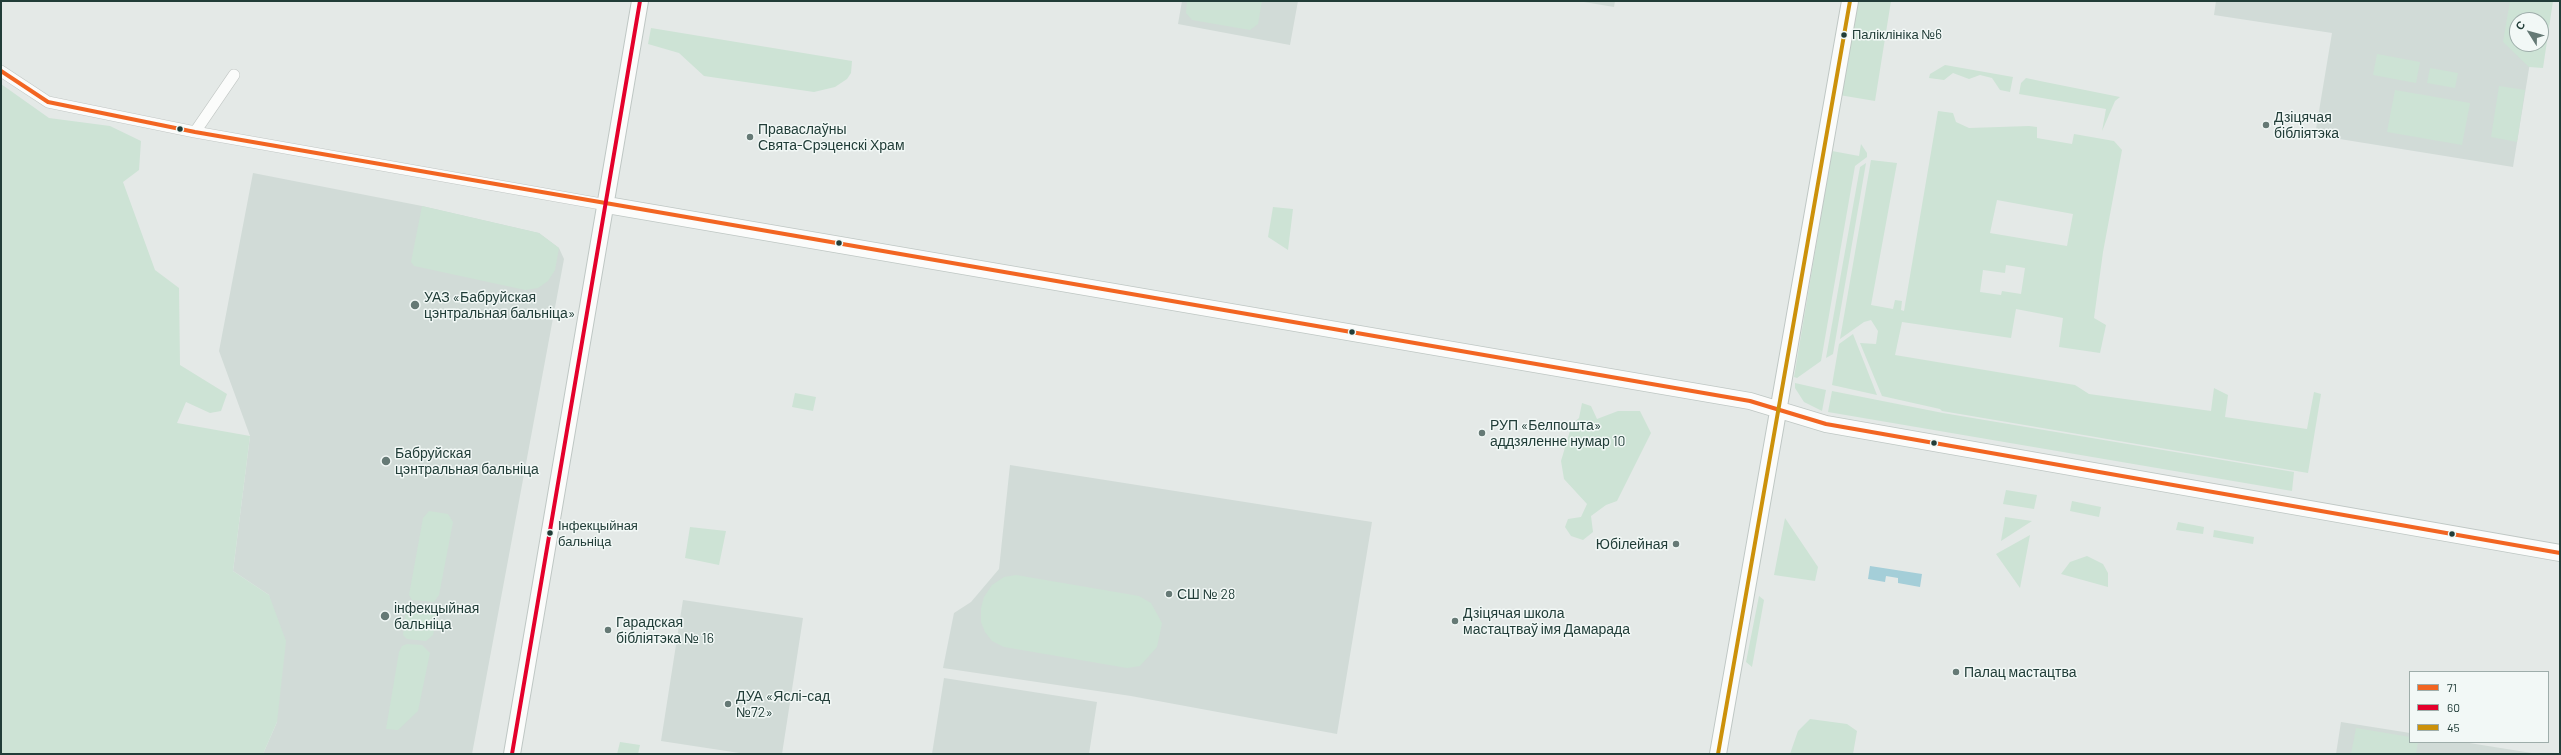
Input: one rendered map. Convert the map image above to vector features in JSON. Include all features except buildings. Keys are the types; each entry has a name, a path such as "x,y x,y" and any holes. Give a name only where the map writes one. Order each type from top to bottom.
{"main road":[{"path":"512,754 640,1"},
{"path":"1718,754 1850,1"},
{"path":"606,205 1750,401 1778,411 1826,424 2560,553"}],"street":[{"path":"1,71 48,102 195,132 606,205"},
{"path":"195,132 234,75"}],"shaded area":[{"path":"1182,1 1298,1 1290,45 1178,24"},
{"path":"1578,1 1615,1 1614,7"},
{"path":"2216,1 2540,1 2527,12 2509,12 2509,52 2532,52 2513,167 2315,135 2332,33 2214,15"},
{"name":"Бабруйская цэнтральная бальніца","path":"253,173 422,206 539,233 559,248 564,259 472,754 263,754 277,722 269,595 233,571 250,436 219,351"},
{"name":"СШ № 28","path":"1010,465 1372,522 1337,734 1131,696 943,668 954,613 971,602 999,569"},
{"name":"ДУА «Яслі-сад №72»","path":"683,600 803,618 782,754 746,754 661,741"},
{"path":"944,678 1097,702 1089,754 932,754"},
{"path":"2341,722 2409,733 2409,743 2469,743 2538,754 2336,754"}],"green space":[{"path":"1187,1 1262,1 1258,24 1250,30 1192,20 1186,13"},
{"path":"1850,1 1891,1 1875,101 1833,94"},
{"path":"2510,1 2553,1 2549,28 2549,12 2509,12 2509,48 2503,42"},
{"path":"651,28 852,61 851,73 847,79 835,87 814,92 704,76 679,53 648,44"},
{"path":"2513,52 2545,52 2543,68 2529,67"},
{"path":"2377,54 2420,62 2416,83 2373,75"},
{"path":"1945,65 2013,77 2010,92 2000,90 1992,78 1980,75 1969,79 1953,73 1944,80 1929,78 1930,74"},
{"path":"2430,68 2458,73 2455,88 2427,83"},
{"path":"2026,78 2120,97 2115,101 2102,131 2106,109 2019,94 2021,83"},
{"path":"1,84 49,118 110,126 141,141 139,170 123,182 155,270 179,288 180,365 227,394 221,411 210,413 186,402 177,423 250,436 233,571 269,595 286,641 277,722 263,754 1,754"},
{"path":"2499,86 2525,90 2517,142 2491,137"},
{"path":"2395,90 2470,103 2462,145 2387,132"},
{"path":"1938,111 1953,113 1956,122 1969,128 2029,126 2037,127 2037,138 2072,144 2074,134 2114,141 2122,150 2103,252 2094,318 2106,325 2100,353 2059,347 2063,318 2016,309 2011,338 1902,322 1895,355 2075,385 2089,394 2211,411 2214,388 2228,395 2225,417 2307,429 2314,392 2321,394 2308,473 1942,411 1940,409 1882,396 1860,343 1876,344 1878,331 1871,320 1864,322 1840,339 1871,160 1897,163 1871,305 1893,309 1895,300 1902,301 1901,310 1904,311","holes":["1997,200 2073,214 2067,246 1990,233","2006,265 2025,268 2021,294 2002,291 2001,295 1980,292 1983,270 2005,273"]},
{"path":"1861,144 1867,153 1867,157 1855,166 1821,361 1797,378 1794,377 1832,151 1859,156"},
{"path":"1866,163 1833,354 1826,358 1860,167"},
{"path":"422,206 539,233 559,248 555,270 548,281 538,288 525,290 414,266 411,262"},
{"path":"1273,207 1293,209 1288,250 1268,237"},
{"path":"1853,334 1877,395 1832,385 1839,344"},
{"path":"1795,383 1826,390 1822,411 1804,402 1795,388"},
{"path":"1832,391 1943,413 2294,472 2292,491 1828,412"},
{"path":"795,393 816,397 813,411 792,407"},
{"path":"1582,403 1591,406 1597,419 1618,411 1640,411 1651,433 1617,501 1606,505 1591,516 1593,532 1583,540 1571,536 1565,527 1568,519 1581,517 1587,504 1564,479 1561,461 1572,424 1579,418"},
{"path":"2006,490 2037,495 2034,509 2003,504"},
{"path":"2072,501 2101,507 2099,517 2070,511"},
{"path":"429,511 448,514 453,522 439,595 434,602 412,600 409,595 423,518"},
{"path":"2005,517 2032,521 2001,541"},
{"path":"1785,518 1818,567 1815,581 1774,575"},
{"path":"2178,522 2204,527 2203,534 2176,530"},
{"path":"690,527 726,531 719,565 685,558"},
{"path":"2214,530 2254,537 2253,544 2213,537"},
{"path":"2030,535 2020,588 1996,554"},
{"path":"2087,556 2103,564 2108,573 2108,587 2061,574 2070,562"},
{"path":"1016,575 1139,596 1151,603 1162,623 1157,647 1140,666 1127,668 1004,647 992,641 985,632 981,622 981,608 984,597 992,585 1004,577"},
{"path":"1759,596 1764,600 1752,667 1746,662"},
{"path":"412,606 432,609 437,614 433,635 426,641 407,639 403,635 406,610"},
{"path":"407,644 422,645 430,653 418,711 398,730 386,729 399,652 402,646"},
{"path":"1810,719 1847,724 1857,731 1853,754 1790,754 1798,731"},
{"path":"2356,728 2409,737 2409,743 2418,743 2416,754 2351,754"},
{"path":"620,742 640,745 638,754 617,754"}],"water":[{"path":"1870,566 1922,574 1920,587 1898,583 1898,578 1886,576 1885,582 1868,579"}],"transit line":[{"name":"60","path":"512,754 640,1"},
{"name":"45","path":"1718,754 1850,1"},
{"name":"71","path":"1,71 48,102 195,132 1750,401 1826,424 2560,553"}],"place":[{"name":"Паліклініка №6","path":"1844,35"},
{"name":"Дзіцячая бібліятэка","path":"2266,125"},
{"name":"Праваслаўны Свята-Срэценскі Храм","path":"750,137"},
{"name":"УАЗ «Бабруйская цэнтральная бальніца»","path":"415,305"},
{"name":"РУП «Белпошта» аддзяленне нумар 10","path":"1482,433"},
{"name":"Бабруйская цэнтральная бальніца","path":"386,461"},
{"name":"Інфекцыйная бальніца","path":"550,533"},
{"name":"Юбілейная","path":"1676,544"},
{"name":"СШ № 28","path":"1169,594"},
{"name":"інфекцыйная бальніца","path":"385,616"},
{"name":"Дзіцячая школа мастацтваў імя Дамарада","path":"1455,621"},
{"name":"Гарадская бібліятэка № 16","path":"608,630"},
{"name":"Палац мастацтва","path":"1956,672"},
{"name":"ДУА «Яслі-сад №72»","path":"728,704"}]}
